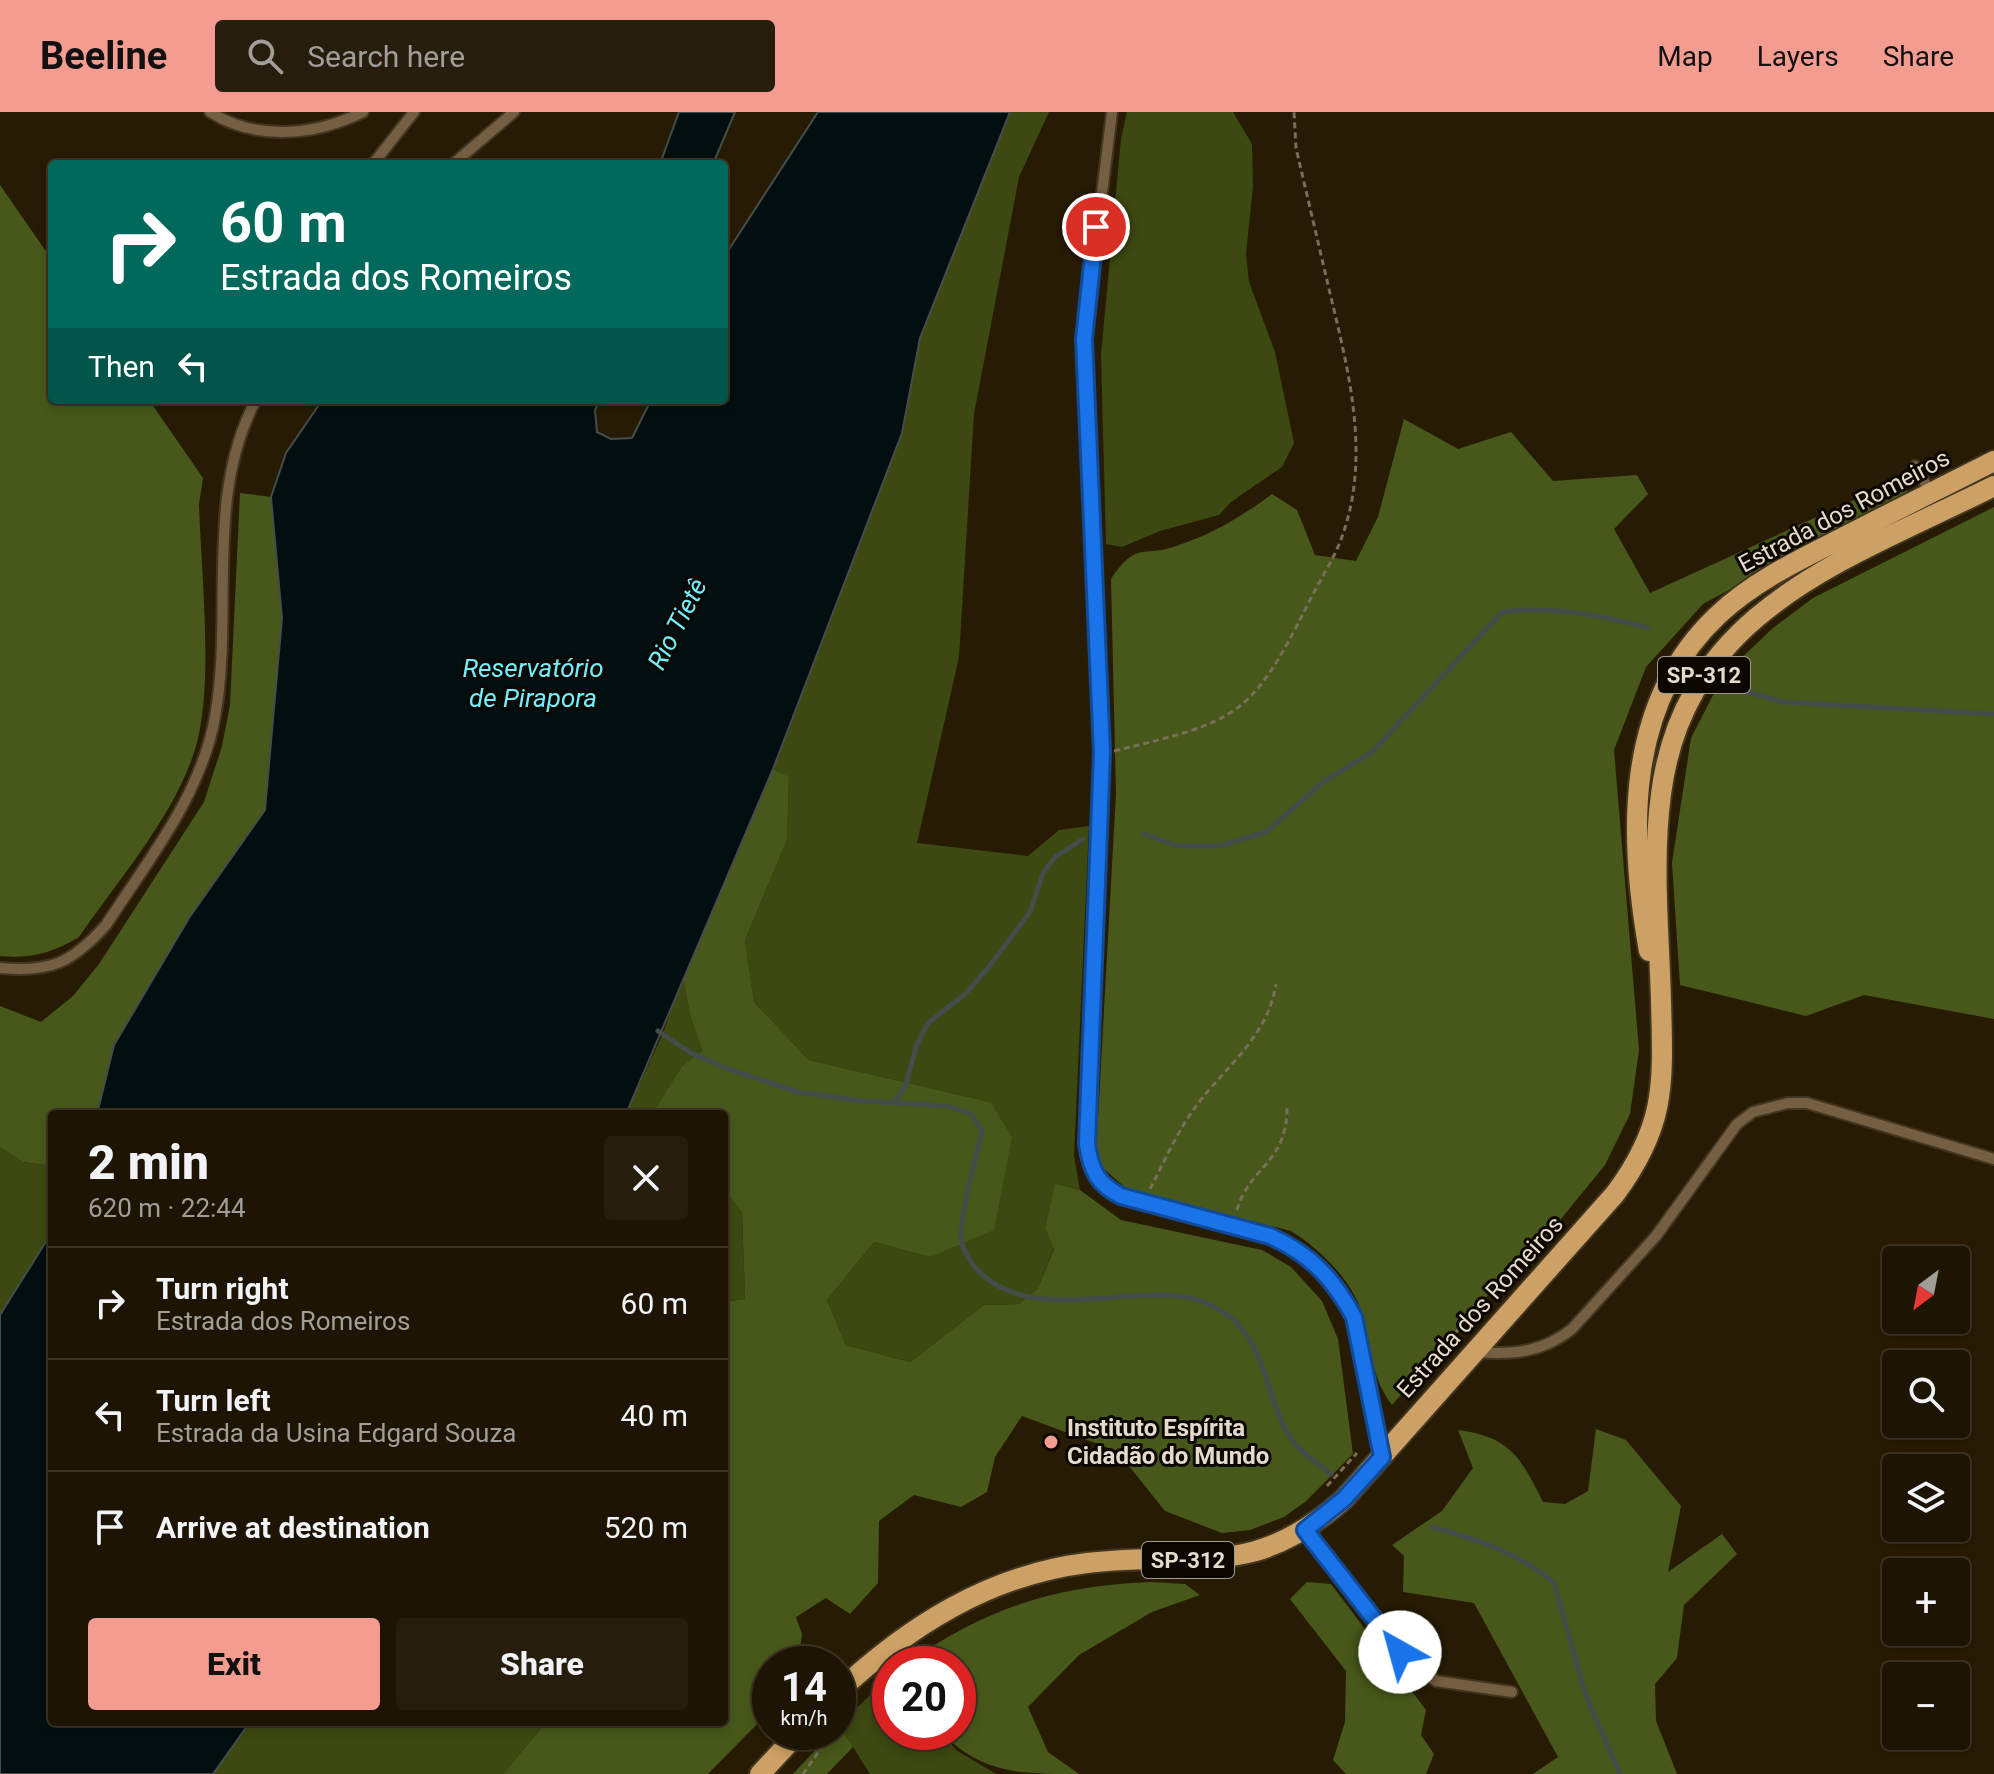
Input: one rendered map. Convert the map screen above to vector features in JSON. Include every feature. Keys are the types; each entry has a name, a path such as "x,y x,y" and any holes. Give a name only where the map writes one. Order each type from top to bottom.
{"main road":[{"name":"Estrada dos Romeiros","path":"1661,1018 1642,913 1637,793 1646,734 1674,671 1698,636 1744,593 1799,560 1994,461"},
{"name":"Estrada dos Romeiros","path":"856,1676 902,1636 930,1618 1016,1578 1089,1562 1226,1558 1272,1548 1305,1530 1344,1499 1380,1447 1475,1352 1633,1170 1659,1111 1663,1077 1657,884 1661,794 1672,744 1699,683 1738,632 1783,595 1994,486"},
{"path":"760,1774 782,1750"}],"lane":[{"path":"210,112 235,127 267,133 339,123 363,112"},
{"path":"376,160 414,112"},
{"path":"458,160 514,112"},
{"path":"1112,112 1084,339 1102,753 1087,1144 1095,1176 1106,1188 1143,1203 1270,1236 1307,1255 1343,1297 1354,1317 1380,1447"},
{"path":"0,968 23,970 49,967 70,960 89,945 114,913 192,788 206,755 215,716 225,524 233,462 255,404"},
{"path":"1915,466 1931,493"},
{"path":"1475,1352 1525,1352 1557,1342 1656,1236 1737,1124 1753,1112 1788,1103 1807,1103 1994,1159"},
{"path":"1305,1530 1400,1652 1436,1681 1512,1692"}],"path":[{"path":"1102,753 1188,733 1230,716 1255,696 1277,665 1343,534 1357,442 1353,394 1296,148 1294,112"},
{"path":"1143,1203 1198,1104 1261,1029 1276,984"},
{"path":"1233,1225 1243,1191 1265,1169 1287,1130 1287,1105"},
{"path":"1422,1386 1437,1358 1495,1292 1520,1275"},
{"path":"1318,1496 1362,1447 1380,1447"},
{"path":"803,1774 820,1750"}],"green space":[{"path":"1010,112 1049,112 1019,177 974,414 959,657 917,843 1028,856 1059,830 1089,826 1074,1156 1080,1190 1055,1185 1045,1228 1054,1248 1038,1288 1019,1304 984,1305 910,1362 846,1345 827,1300 874,1242 930,1257 990,1102 809,1060 754,1002 745,940 787,840 789,778 773,769 902,433 920,338"},
{"path":"1127,112 1233,112 1252,144 1253,186 1246,254 1249,282 1275,352 1294,443 1282,467 1231,502 1219,515 1160,531 1122,547 1106,544 1101,355 1121,139"},
{"path":"0,185 48,254 48,404 152,404 203,478 199,504 205,660 201,720 187,771 161,821 128,869 79,937 32,956 0,956"},
{"path":"1404,419 1458,449 1511,432 1553,481 1637,475 1648,494 1614,529 1650,593 1902,478 1908,493 1703,604 1646,667 1614,750 1639,1050 1630,1114 1605,1165 1525,1263 1502,1279 1392,1405 1379,1383 1363,1316 1352,1290 1313,1247 1291,1231 1127,1189 1104,1169 1096,1154 1116,794 1111,579 1135,554 1192,541 1272,494 1297,510 1315,555 1356,561 1378,517"},
{"path":"240,493 271,497 282,618 266,810 189,918 114,1045 98,1110 48,1110 48,1165 23,1162 0,1147 0,1006 41,1022 73,996 99,964 204,802 222,746 230,705"},
{"path":"1994,507 1994,1019 1864,995 1806,1016 1680,985 1672,863 1691,738 1712,697 1733,666 1773,628 1813,598"},
{"path":"773,769 789,777 787,840 745,940 754,1002 809,1060 990,1102 1012,1137 994,1230 930,1257 874,1242 827,1300 846,1345 910,1362 984,1305 1019,1304 1038,1288 1054,1249 1045,1228 1055,1184 1080,1190 1121,1220 1262,1250 1291,1267 1322,1301 1338,1339 1353,1454 1305,1502 1284,1517 1250,1530 1222,1533 1165,1511 1117,1451 1022,1416 995,1457 987,1492 961,1507 914,1495 879,1521 878,1583 850,1614 826,1598 796,1617 802,1634 800,1646 752,1646 752,1729 708,1774 503,1774 543,1726 728,1726 728,1301 745,1299 742,1212 728,1196 728,1110 655,1110 682,1066 703,1051 690,1015 683,977"},
{"path":"683,977 690,1015 704,1051 682,1066 657,1110 628,1110 663,1033"},
{"path":"0,1147 23,1162 48,1165 48,1238 0,1315"},
{"path":"728,1196 742,1212 745,1299 728,1301"},
{"path":"1596,1429 1626,1440 1681,1506 1668,1572 1722,1534 1737,1554 1684,1605 1677,1658 1655,1684 1656,1721 1677,1774 1533,1774 1558,1757 1474,1603 1403,1592 1404,1556 1392,1545 1442,1511 1473,1468 1458,1430 1476,1433 1502,1444 1528,1473 1543,1502 1565,1504 1588,1491"},
{"path":"1307,1582 1331,1584 1426,1710 1421,1735 1434,1754 1426,1774 1346,1774 1333,1760 1345,1722 1346,1671 1290,1599"},
{"path":"1116,1584 1185,1584 1200,1595 1152,1612 1079,1655 1028,1707 1048,1752 1079,1774 1003,1769 962,1750 976,1750 976,1646 933,1646 993,1614 1022,1604 1052,1595"},
{"path":"872,1693 872,1750 956,1750 996,1774 870,1774 855,1750 856,1709"},
{"path":"247,1726 543,1726 503,1774 213,1774"},
{"path":"815,1750 850,1750 827,1774 793,1774"}],"water":[{"path":"679,112 735,112 715,160 661,160"},
{"name":"Reservatório de Pirapora","path":"818,112 1010,112 920,338 902,433 773,769 628,1110 98,1110 114,1045 189,918 265,810 282,618 271,497 286,453 320,404 598,404 595,410 597,432 611,439 632,438 649,404 728,404 728,251"},
{"path":"48,1238 48,1726 247,1726 213,1774 0,1774 0,1315"}],"waterway":[{"path":"1144,834 1177,846 1219,846 1266,832 1323,782 1372,752 1502,612 1540,610 1576,613 1648,628"},
{"path":"1733,688 1782,702 1994,714"},
{"path":"894,1102 905,1087 917,1044 928,1023 964,995 988,968 1030,912 1043,873 1055,857 1083,839"},
{"path":"658,1031 691,1053 798,1092 862,1101 947,1106 971,1114 982,1130 961,1238 973,1265 995,1284 1020,1295 1078,1300 1167,1295 1199,1300 1217,1308 1237,1323 1253,1346 1288,1435 1305,1454 1331,1474"},
{"path":"1432,1527 1512,1555 1554,1583 1586,1696 1620,1774"}],"place":[{"name":"Instituto Espírita Cidadão do Mundo","path":"1051,1442"}],"route":[{"path":"1096,227 1084,339 1102,753 1087,1144 1090,1163 1095,1176 1106,1188 1121,1196 1233,1225 1290,1245 1307,1255 1326,1273 1343,1297 1354,1317 1382,1457 1344,1499 1305,1530 1400,1652"}],"water label":[{"name":"Rio Tietê","path":"677,624"}]}
